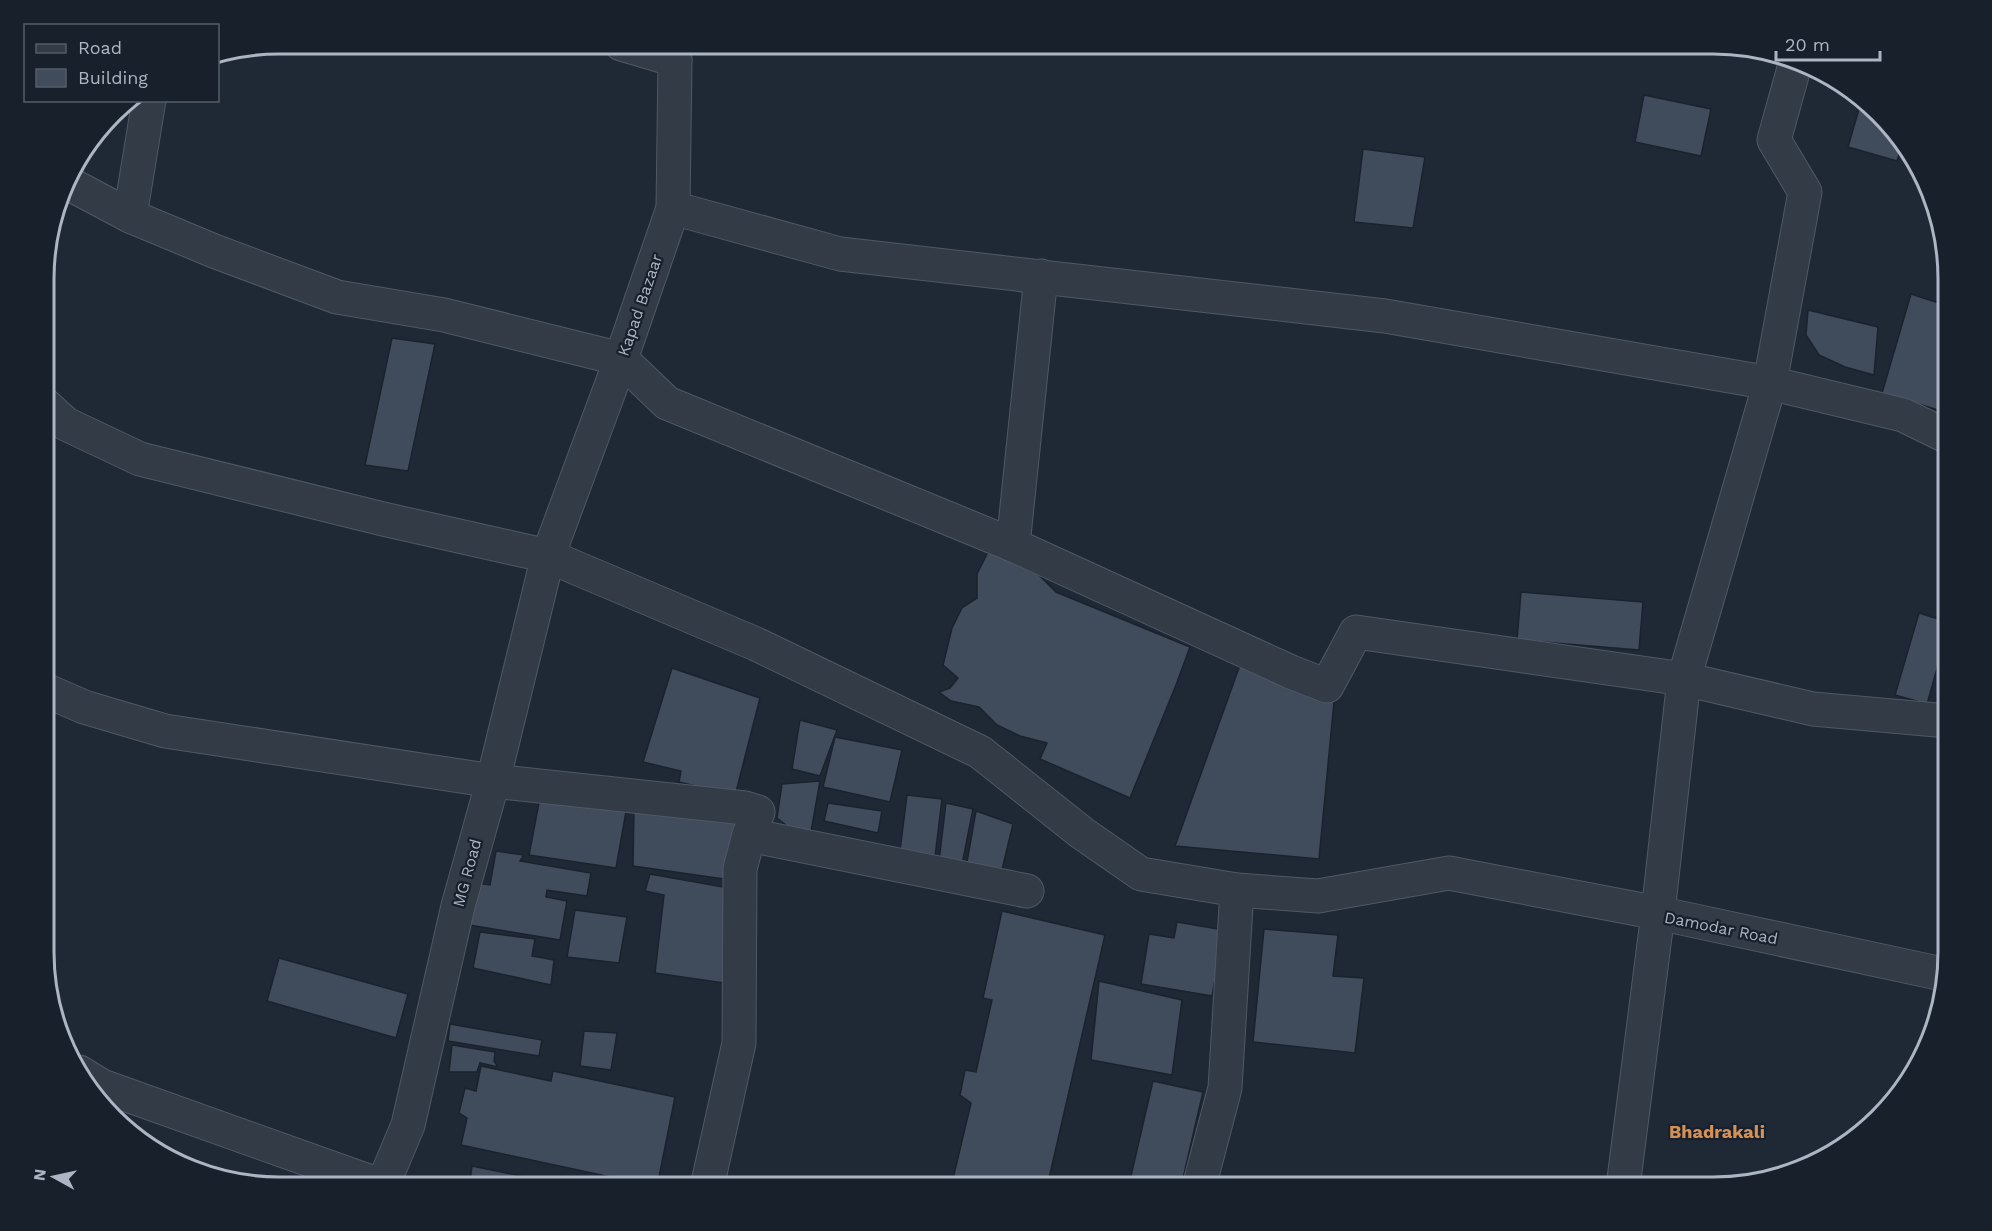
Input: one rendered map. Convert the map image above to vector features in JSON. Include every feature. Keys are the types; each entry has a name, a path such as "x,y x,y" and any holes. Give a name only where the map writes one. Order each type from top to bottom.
{"street":[{"name":"Kapad Bazaar","path":"549,556 673,208 674,54"},
{"path":"54,413 66,424 140,459 382,519 549,556 756,644 980,752 1082,833 1141,874 1237,890 1318,896 1449,873 1658,913 1684,679 1770,383 1805,192 1774,140 1794,69"},
{"path":"130,216 149,102"},
{"path":"74,186 130,216 214,251 337,297 444,315 621,359 667,403 1013,545 1327,686 1356,632 1684,679 1812,709 1938,720"},
{"path":"673,208 840,254 1385,316 1770,383 1903,415 1938,432"},
{"path":"1013,545 1041,276"},
{"name":"MG Road","path":"387,1177 408,1125 458,906 493,781 549,556"},
{"path":"54,694 84,707 165,731 493,781 745,808 758,812 740,869 739,1043 709,1177"},
{"path":"749,835 1027,891"},
{"path":"1202,1177 1225,1088 1237,890"},
{"name":"Damodar Road","path":"1624,1177 1658,913 1937,973"},
{"path":"95,1082 355,1177"}],"building":[{"path":"1644,95 1711,109 1701,156 1635,142"},
{"path":"1859,108 1892,142 1899,153 1897,161 1848,147"},
{"path":"1363,149 1425,157 1413,228 1354,222"},
{"path":"1911,294 1938,303 1938,410 1882,393"},
{"path":"1808,310 1878,327 1874,375 1845,367 1819,355 1806,335"},
{"path":"392,338 435,344 408,471 365,465"},
{"path":"988,552 1033,569 1056,592 1190,647 1130,798 1040,759 1047,743 1020,736 997,725 979,707 951,701 939,692 950,688 958,678 943,665 952,628 962,608 977,598 977,574"},
{"path":"1521,592 1643,602 1639,650 1517,640"},
{"path":"1919,613 1938,619 1938,665 1927,704 1895,695"},
{"path":"1240,665 1334,702 1319,859 1175,846"},
{"path":"672,668 760,698 735,796 679,782 681,771 643,762"},
{"path":"800,720 837,730 820,776 792,769"},
{"path":"835,737 902,750 890,802 823,787"},
{"path":"820,781 809,843 777,818 782,784"},
{"path":"541,792 627,806 616,868 529,855"},
{"path":"907,795 942,799 934,865 899,858"},
{"path":"828,803 882,811 878,833 824,821"},
{"path":"946,803 973,809 961,870 938,869"},
{"path":"634,805 737,823 731,880 633,866"},
{"path":"976,811 1013,824 1000,878 965,873"},
{"path":"496,851 524,855 520,861 591,873 587,896 547,890 546,897 567,901 560,940 463,924 470,882 490,885"},
{"path":"650,874 729,888 724,983 655,973 664,895 645,891"},
{"path":"575,910 627,917 619,963 567,957"},
{"path":"1002,911 1105,935 1049,1177 953,1177 971,1103 960,1095 965,1070 976,1072 992,1000 983,998"},
{"path":"1177,922 1224,930 1212,996 1141,984 1149,934 1174,938"},
{"path":"1264,929 1338,935 1333,976 1364,978 1355,1053 1253,1042"},
{"path":"480,932 535,939 532,956 554,960 551,985 473,968"},
{"path":"279,958 408,994 396,1038 267,1001"},
{"path":"1099,981 1182,1000 1172,1075 1091,1060"},
{"path":"450,1024 542,1040 539,1056 448,1041"},
{"path":"584,1031 617,1033 611,1070 580,1066"},
{"path":"452,1045 495,1052 494,1061 498,1067 480,1063 477,1072 449,1072"},
{"path":"481,1066 551,1081 553,1071 675,1097 659,1177 610,1177 461,1145 467,1118 459,1113 465,1088 476,1091"},
{"path":"1153,1081 1203,1092 1183,1177 1131,1177"},
{"path":"472,1166 526,1177 470,1177"}],"district":[{"name":"Bhadrakali","path":"1717,1131"}]}
